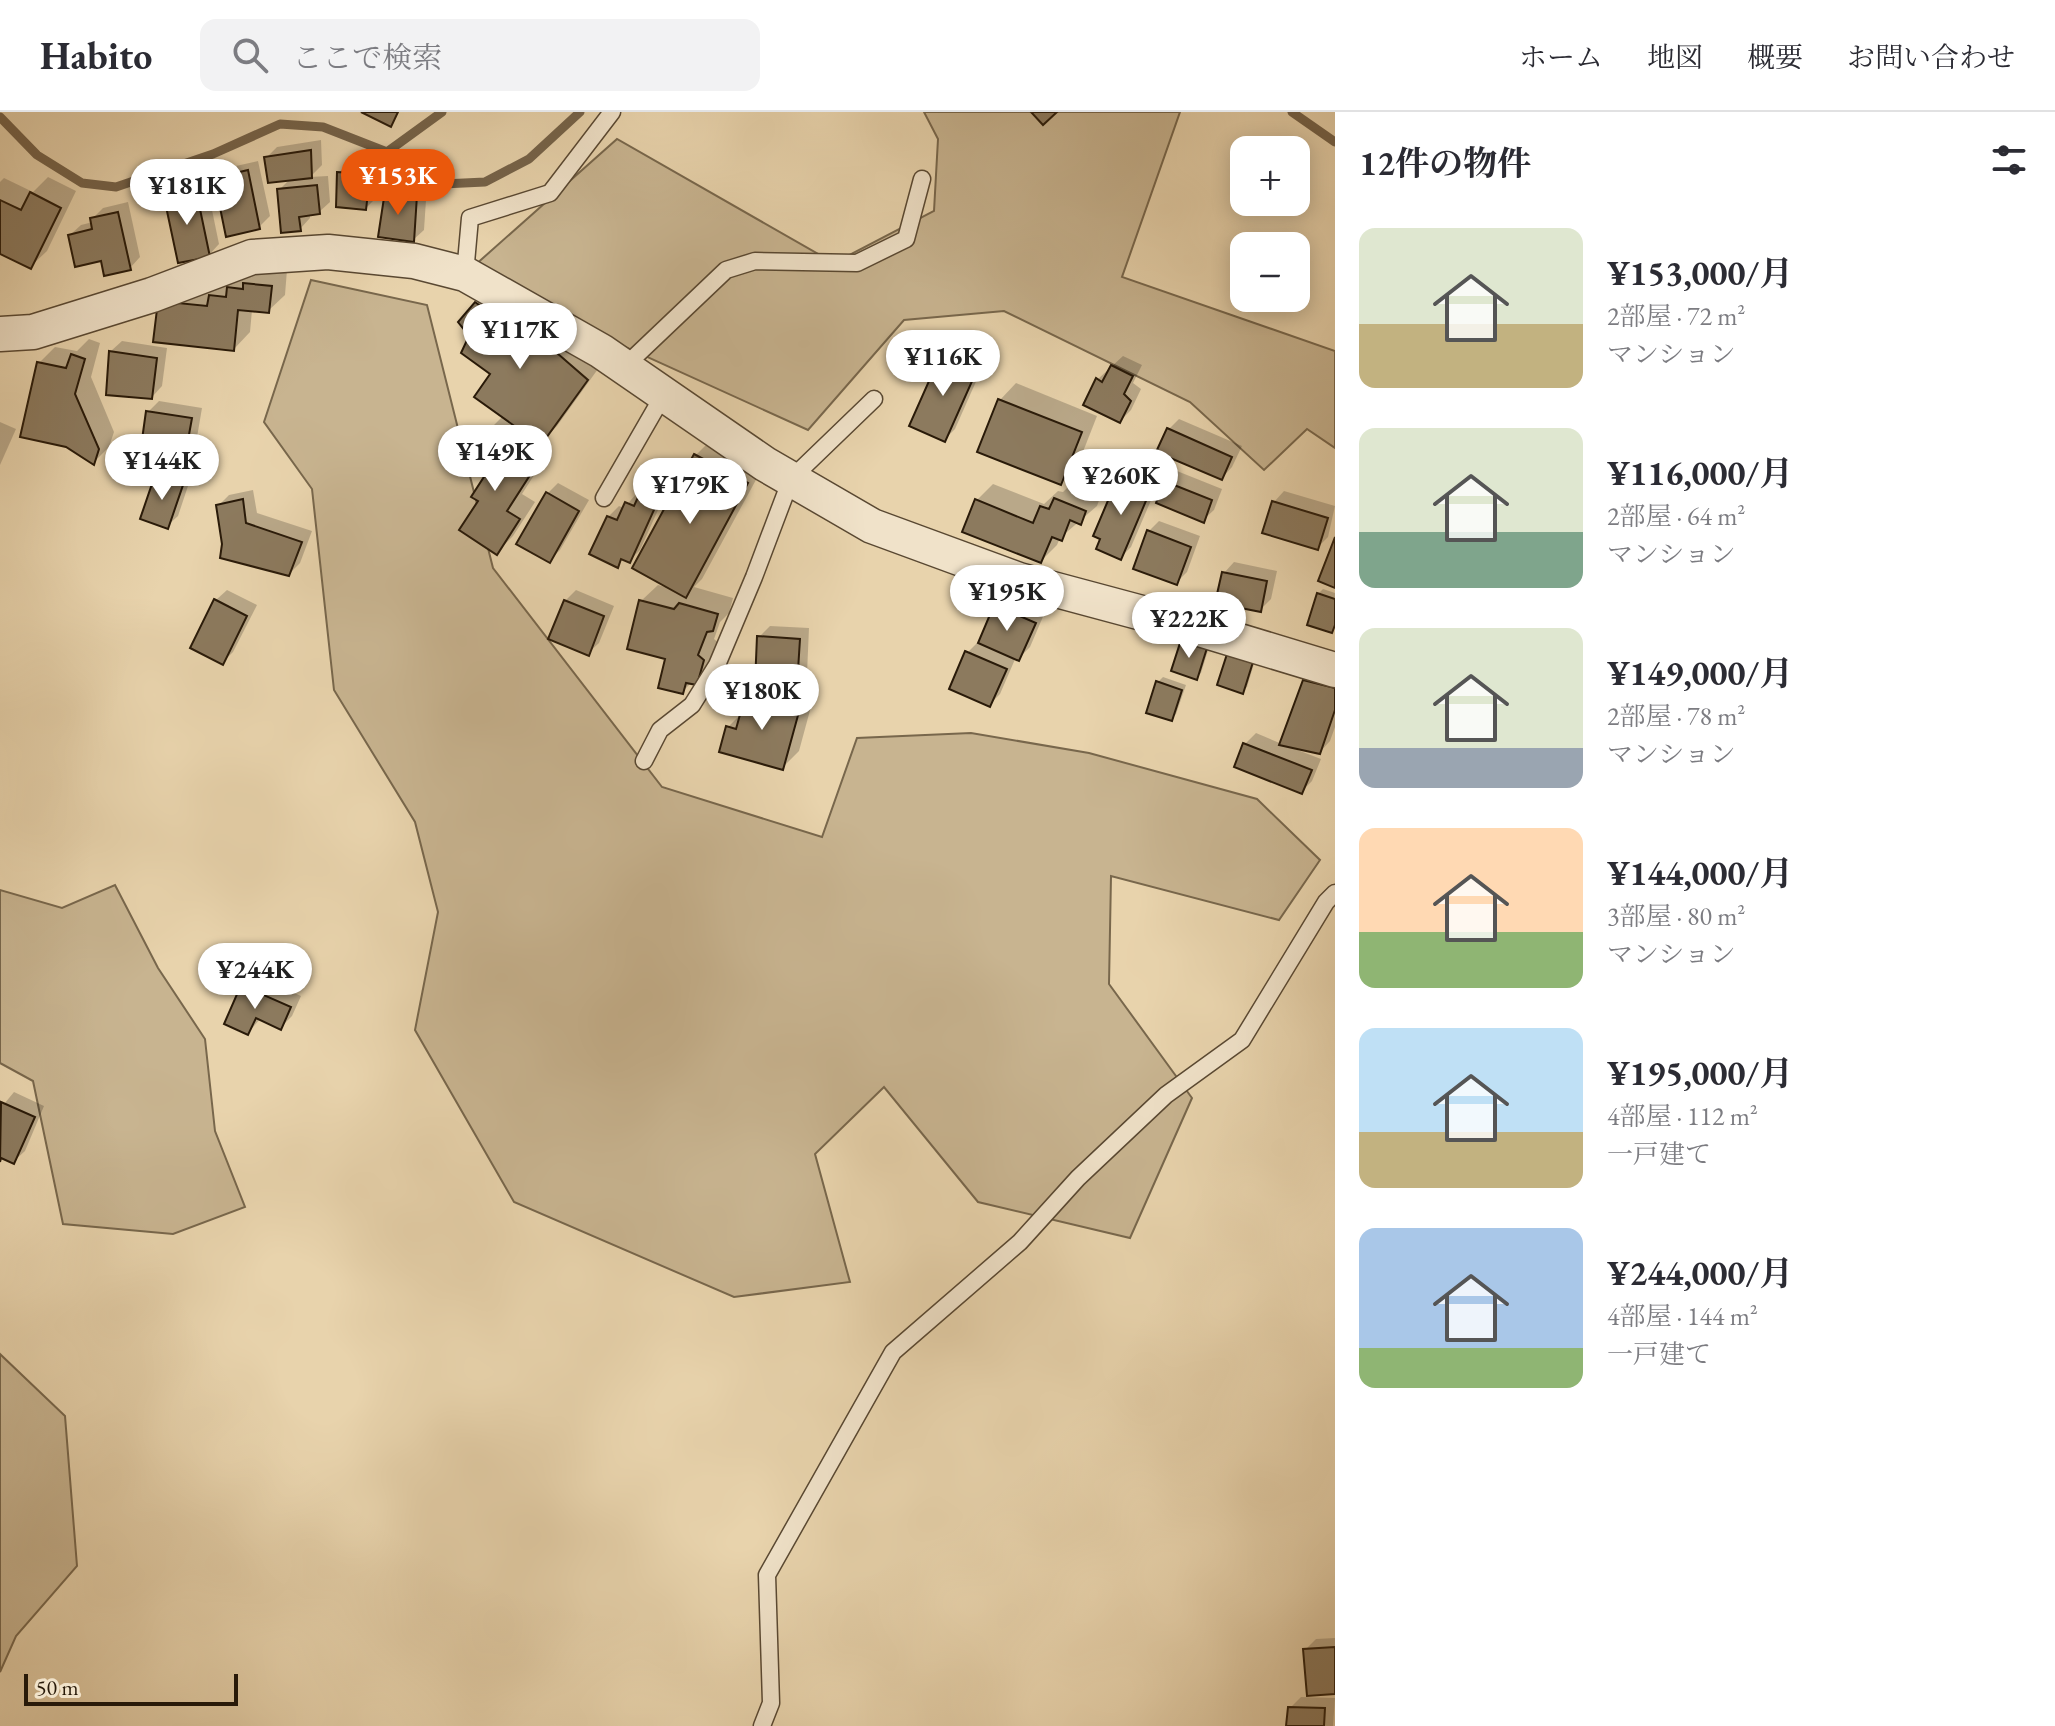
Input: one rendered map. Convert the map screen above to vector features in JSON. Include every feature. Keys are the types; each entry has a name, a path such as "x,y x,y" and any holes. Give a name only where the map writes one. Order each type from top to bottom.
{"street":[{"path":"0,334 33,332 152,295 252,257 328,252 414,261 465,274 601,351 791,479 872,526 1019,580 1183,624 1335,670"}],"lane":[{"path":"465,274 470,218 550,193 612,112"},
{"path":"624,367 726,270 755,261 857,263 906,239 922,179"},
{"path":"604,498 664,394"},
{"path":"644,761 660,730 692,705 717,665 791,479 874,399"},
{"path":"762,1726 771,1703 767,1575 893,1352 1020,1242 1078,1178 1166,1095 1242,1040 1326,902 1335,893"}],"shaded area":[{"path":"924,112 1180,112 1122,277 1335,351 1335,448 1307,429 1264,470 1190,402 1004,311 904,320 808,430 465,274 617,139 834,263 934,211 938,139"},
{"path":"311,280 427,305 493,568 662,787 822,837 857,738 971,733 1089,753 1257,799 1320,860 1279,920 1111,876 1109,984 1192,1098 1130,1238 978,1202 884,1087 815,1154 850,1282 734,1297 514,1202 415,1030 438,912 415,822 334,690 312,489 264,422"},
{"path":"115,885 158,968 205,1039 215,1131 245,1207 173,1234 63,1224 33,1081 0,1063 0,890 62,908"},
{"path":"0,1354 65,1416 77,1566 16,1636 0,1672"}],"building":[{"path":"361,112 398,112 391,127"},
{"path":"1031,112 1057,112 1043,125"},
{"path":"311,150 312,178 268,183 264,157"},
{"path":"248,170 260,229 226,237 214,178"},
{"path":"337,172 370,174 366,210 336,207"},
{"path":"317,185 320,214 299,217 301,231 281,233 277,189"},
{"path":"196,190 210,257 178,263 164,197"},
{"path":"385,191 417,195 414,242 378,237"},
{"path":"30,192 61,208 31,269 0,254 0,200 21,210"},
{"path":"118,212 131,270 104,276 101,261 75,267 68,235 92,229 90,218"},
{"path":"243,283 272,286 269,313 238,310 234,351 153,342 158,301 207,306 209,295 226,297 227,287 243,289"},
{"path":"491,301 552,339 550,347 588,380 541,445 474,397 490,374 461,353 469,336 458,322 475,302 486,310"},
{"path":"109,351 157,358 152,399 106,395"},
{"path":"71,354 85,359 75,394 99,449 94,465 66,447 20,437 37,362 66,368"},
{"path":"941,354 977,370 945,442 909,426"},
{"path":"1111,365 1133,376 1124,394 1131,401 1120,423 1083,405 1096,378 1102,382"},
{"path":"998,399 1082,432 1061,485 977,452"},
{"path":"146,411 192,418 183,468 165,464 167,453 141,447"},
{"path":"1167,428 1232,457 1222,480 1156,452"},
{"path":"486,429 520,451 514,460 532,472 507,511 520,519 497,555 459,530 478,501 471,497 489,469 469,456"},
{"path":"694,454 748,483 686,598 632,568"},
{"path":"649,473 667,481 630,563 621,559 618,568 589,554 607,516 617,520 625,502 634,506"},
{"path":"155,475 183,485 168,529 140,519"},
{"path":"1130,478 1143,483 1148,496 1121,560 1096,549 1100,539 1093,536 1115,484"},
{"path":"1164,481 1212,500 1204,523 1156,503"},
{"path":"546,492 579,511 550,563 516,544"},
{"path":"1054,498 1086,511 1081,525 1070,520 1062,541 1052,537 1041,563 962,532 975,499 1033,523 1040,506 1049,509"},
{"path":"243,499 246,523 302,542 289,576 220,558 222,544 216,505"},
{"path":"1272,501 1328,518 1318,550 1262,533"},
{"path":"1147,530 1191,547 1177,585 1133,569"},
{"path":"1335,537 1335,588 1318,581"},
{"path":"1222,572 1267,581 1261,612 1215,603"},
{"path":"1317,593 1335,599 1332,633 1307,625"},
{"path":"214,599 247,616 223,665 190,648"},
{"path":"564,600 604,616 589,656 548,639"},
{"path":"639,600 674,609 679,603 718,614 713,631 707,632 698,655 704,660 697,685 686,683 683,694 658,688 665,659 627,649"},
{"path":"994,605 1036,623 1019,661 978,643"},
{"path":"757,636 800,639 797,686 755,684"},
{"path":"1181,640 1207,648 1197,680 1171,671"},
{"path":"965,651 1007,669 990,707 949,689"},
{"path":"1227,654 1253,662 1243,694 1217,685"},
{"path":"1303,680 1335,688 1335,710 1320,754 1279,745"},
{"path":"1156,681 1182,690 1172,721 1146,713"},
{"path":"746,693 800,708 783,770 719,752 726,726 736,729"},
{"path":"1243,743 1312,770 1302,794 1234,767"},
{"path":"241,985 291,1007 281,1030 256,1018 248,1035 224,1024"},
{"path":"1,1102 35,1117 14,1164 1,1158 0,1162"},
{"path":"1335,1647 1335,1694 1307,1696 1303,1649"},
{"path":"1288,1707 1325,1708 1324,1726 1286,1726"}],"waterway":[{"path":"387,152 442,112"},
{"path":"0,117 37,155 82,183 116,187 213,154 280,124 323,127 387,152 418,178 443,184 485,182 529,159 580,112"},
{"path":"1292,112 1335,142"}]}
